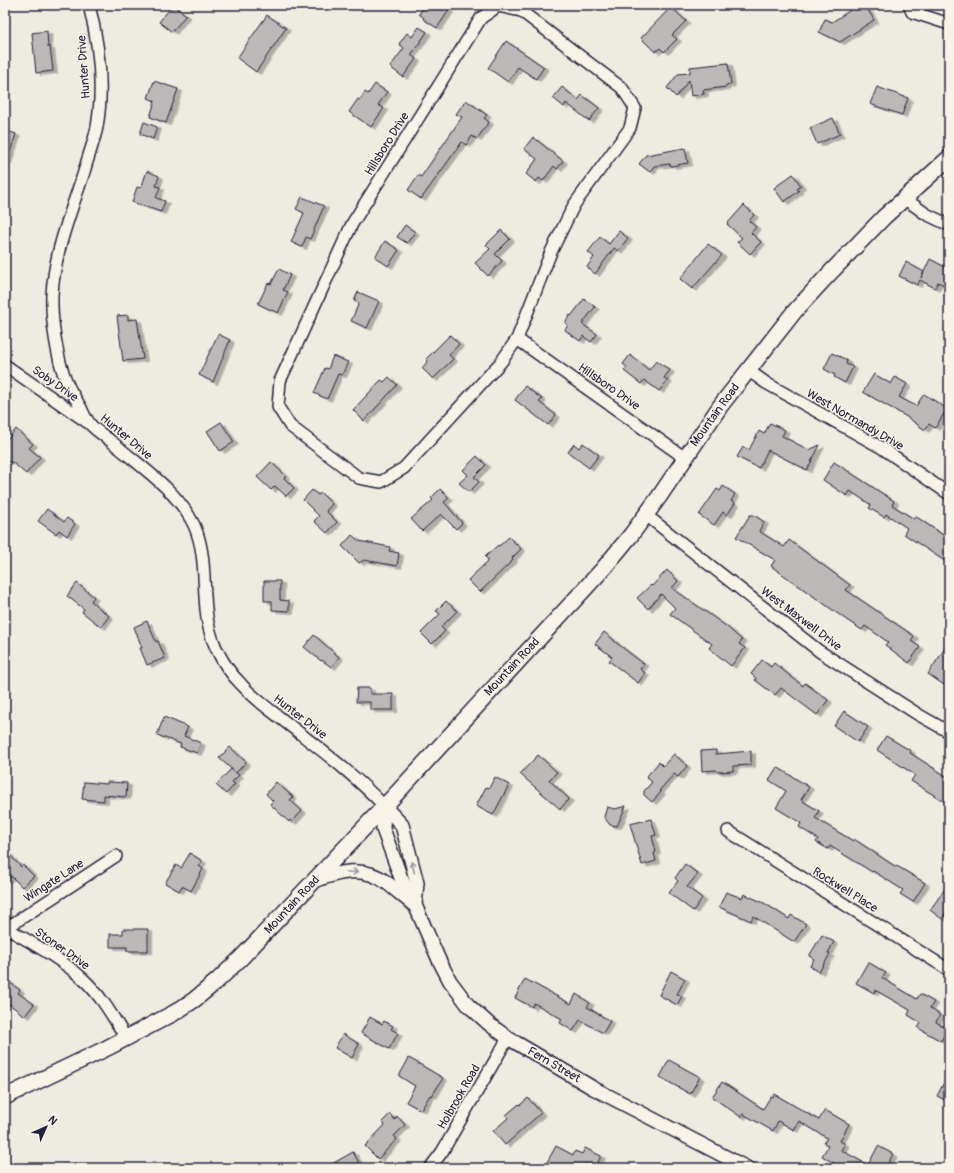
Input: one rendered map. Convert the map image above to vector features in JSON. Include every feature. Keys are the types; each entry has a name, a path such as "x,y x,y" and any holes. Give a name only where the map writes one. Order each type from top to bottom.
{"main road":[{"name":"Mountain Road","path":"5,1096 126,1038 174,1013 194,1000 241,958 603,569 646,515 748,370 804,301 904,198 949,158"}],"street":[{"name":"Hunter Drive","path":"89,5 99,56 100,104 97,127 91,150 69,216 55,269 52,297 57,350 66,382 90,424 169,490 191,520 200,543 204,563 208,625 214,642 226,666 241,685 345,769 384,806"},
{"path":"909,5 912,12 949,24"},
{"name":"Hillsboro Drive","path":"498,6 522,11 622,88 635,108 630,128 574,205 551,252 517,339 501,362 404,468 381,482 359,478 290,426 278,407 280,381 352,224 481,18 498,6"},
{"path":"904,198 926,214 949,225"},
{"name":"Hillsboro Drive","path":"517,339 685,458"},
{"name":"Soby Drive","path":"5,365 90,424"},
{"name":"West Normandy Drive","path":"748,370 766,383 882,448 949,494"},
{"name":"West Maxwell Drive","path":"646,515 819,651 919,715 949,732"},
{"name":"Fern Street","path":"384,806 402,825 417,882 415,905"},
{"name":"Fern Street","path":"384,806 383,829 401,878 450,982 468,1005 489,1024 508,1038 593,1088 747,1168"},
{"name":"Rockwell Place","path":"728,831 949,970"},
{"name":"Wingate Lane","path":"6,928 116,856"},
{"path":"314,881 335,874 347,872 368,873 387,882 415,905"},
{"name":"Stoner Drive","path":"6,928 67,965 83,979 99,996 126,1038"},
{"name":"Holbrook Road","path":"430,1168 442,1152 508,1038"}],"building":[{"path":"173,5 186,15 172,32 159,22"},
{"path":"425,5 441,5 449,10 437,28 423,19 424,18 419,14"},
{"path":"858,5 865,5 874,20 840,42 819,32 825,19 832,22"},
{"path":"671,7 686,21 672,35 677,39 664,52 660,48 655,52 641,38"},
{"path":"267,15 286,28 256,72 237,58"},
{"path":"419,27 427,32 411,55 416,59 403,77 390,67 404,48 399,44 407,33 412,37"},
{"path":"47,31 48,47 50,47 53,71 36,73 32,33"},
{"path":"506,41 544,67 536,79 518,67 508,82 488,68"},
{"path":"728,63 731,84 726,85 726,87 703,90 704,94 691,96 689,80 676,97 667,88 678,74 690,73 690,67"},
{"path":"154,81 178,89 166,123 150,117 155,101 148,98"},
{"path":"375,84 387,92 378,105 384,108 371,127 349,112 358,99 360,100 365,92 368,94"},
{"path":"562,87 578,100 582,95 599,108 589,121 566,103 564,107 553,98"},
{"path":"877,87 908,98 902,115 870,104"},
{"path":"466,100 487,115 484,118 489,122 477,139 472,136 466,145 462,142 421,199 408,190 418,175 421,177 462,117 456,114"},
{"path":"833,118 840,134 817,144 810,128"},
{"path":"144,122 157,127 153,139 140,134"},
{"path":"5,130 16,134 7,161 5,161"},
{"path":"533,137 563,161 557,169 554,166 543,181 539,178 536,182 526,174 537,159 524,149"},
{"path":"685,148 688,163 671,166 670,164 654,166 650,172 639,164 646,155"},
{"path":"147,171 159,176 156,186 160,187 156,198 165,201 161,212 132,202 137,187 141,188"},
{"path":"793,174 801,186 797,189 799,191 784,202 774,188"},
{"path":"302,197 324,206 310,239 306,237 302,247 291,242 304,213 296,209"},
{"path":"744,205 754,215 749,221 756,227 751,233 761,242 750,254 737,242 742,238 727,224"},
{"path":"405,225 415,232 407,243 397,237"},
{"path":"501,230 510,239 495,254 502,261 488,276 475,263 490,249 486,245"},
{"path":"619,231 628,238 618,251 614,248 595,274 587,267 594,257 588,252 600,237 609,244"},
{"path":"385,241 399,250 388,266 375,257"},
{"path":"708,244 722,255 692,289 680,279"},
{"path":"930,259 949,269 949,275 944,285 938,282 935,288 920,280 917,285 899,276 906,262 924,272"},
{"path":"279,269 290,275 283,290 288,292 278,313 258,304 268,283 271,284"},
{"path":"358,292 379,301 367,328 351,321 359,303 354,301"},
{"path":"584,299 595,307 582,324 597,334 591,342 583,336 580,341 565,330 568,325 565,323"},
{"path":"128,315 128,320 137,319 143,359 123,361 117,316"},
{"path":"218,334 230,340 213,382 199,375"},
{"path":"450,335 459,344 449,355 453,359 433,379 422,368 428,361 426,359"},
{"path":"832,353 847,360 846,364 853,367 845,383 824,369"},
{"path":"630,355 649,370 656,361 670,370 664,378 668,380 659,391 644,380 641,384 624,371 627,367 623,364"},
{"path":"333,356 348,362 342,375 338,374 327,399 314,393 325,368 328,369"},
{"path":"874,374 891,384 895,377 907,384 899,397 916,406 924,394 947,409 935,428 929,424 925,430 907,417 863,392"},
{"path":"389,377 397,385 364,421 353,410 381,380 384,382"},
{"path":"525,386 542,399 539,402 556,415 548,425 515,400"},
{"path":"221,422 234,442 220,451 207,431"},
{"path":"770,423 785,430 782,436 809,450 820,445 807,470 768,450 759,468 737,457 743,447 749,450 759,431 764,434"},
{"path":"16,429 33,444 29,448 40,457 26,474 12,462 10,463 5,459 5,442"},
{"path":"583,443 599,455 589,468 568,452 574,444 579,448"},
{"path":"477,456 486,465 474,477 479,482 469,492 459,483 468,475 463,470"},
{"path":"271,462 286,476 284,478 294,488 286,496 275,486 271,490 257,477"},
{"path":"834,462 894,501 892,505 914,519 915,516 949,539 949,564 904,534 907,528 886,514 884,517 869,508 871,505 850,491 847,496 823,480"},
{"path":"723,486 735,494 731,501 735,503 727,515 723,512 714,525 699,515 717,489 720,491"},
{"path":"440,489 449,498 444,502 462,523 456,529 441,514 422,531 411,519 433,500 431,498"},
{"path":"312,490 318,495 321,493 332,504 326,511 337,522 327,533 314,521 319,516 303,500"},
{"path":"47,509 64,522 67,518 75,524 67,536 59,530 56,534 38,521"},
{"path":"750,515 754,515 764,522 759,531 784,547 789,540 850,585 846,590 914,636 911,641 920,647 909,663 885,645 888,642 865,626 862,630 848,621 771,566 775,560 736,537"},
{"path":"352,535 359,541 390,547 389,551 399,553 397,566 364,560 359,563 342,546"},
{"path":"509,537 521,549 512,558 513,560 480,592 468,580 489,560 485,557"},
{"path":"667,570 678,581 672,588 726,626 742,640 739,644 745,648 731,666 709,648 712,644 670,614 675,608 661,594 648,609 637,598 651,585 652,586"},
{"path":"264,581 280,581 280,600 289,601 289,611 272,610 272,601 264,601"},
{"path":"77,583 94,597 91,601 109,616 101,627 82,612 84,609 67,596"},
{"path":"446,601 457,611 441,627 445,631 432,644 421,633 440,614 436,611"},
{"path":"147,621 165,658 147,665 134,627"},
{"path":"604,632 644,664 640,669 645,673 638,683 609,661 612,657 595,644"},
{"path":"314,635 339,657 331,667 304,647"},
{"path":"949,642 949,678 944,685 928,674"},
{"path":"762,660 771,667 774,663 803,686 805,683 828,700 817,715 781,688 775,695 755,680 756,678 751,674"},
{"path":"357,688 370,688 370,694 393,694 393,710 370,710 370,702 356,702"},
{"path":"844,711 868,727 858,742 834,726"},
{"path":"164,717 188,727 184,736 201,743 197,753 180,747 181,744 157,735"},
{"path":"886,736 911,751 910,753 949,778 949,796 945,802 911,781 915,775 877,750"},
{"path":"230,747 246,762 236,773 219,758"},
{"path":"716,750 716,754 751,751 751,765 733,766 733,771 702,771 701,751"},
{"path":"674,754 687,766 678,777 674,774 659,791 661,792 652,802 644,795 644,791 652,782 646,777 659,762 663,766"},
{"path":"538,755 557,772 549,780 569,799 560,809 520,774"},
{"path":"777,767 809,787 801,800 819,811 815,818 853,841 854,839 896,867 897,866 925,883 913,902 900,894 903,890 873,871 872,872 830,846 828,849 816,842 818,839 799,827 801,823 776,808 786,791 769,780"},
{"path":"231,769 239,775 232,782 235,784 226,794 216,785"},
{"path":"495,777 509,785 493,815 476,806 486,787 489,788"},
{"path":"84,782 107,784 107,782 127,783 126,797 104,795 104,801 82,799"},
{"path":"276,782 293,797 290,800 302,811 292,822 290,820 289,822 270,804 273,801 266,794"},
{"path":"626,806 617,826 610,825 604,817 607,807 615,809"},
{"path":"651,819 656,835 652,836 656,852 654,853 656,861 642,865 630,824"},
{"path":"5,850 21,867 23,865 34,876 22,887 11,876 5,881"},
{"path":"190,853 202,861 199,866 203,869 191,891 182,886 179,891 165,883 176,865 181,868"},
{"path":"685,864 698,874 687,887 702,898 693,911 669,893 678,881 675,878"},
{"path":"949,883 949,908 942,919 930,910"},
{"path":"726,892 742,898 744,894 764,903 789,919 791,915 806,924 794,942 753,916 751,921 719,907"},
{"path":"123,929 148,929 148,951 127,951 127,947 110,947 110,934 123,934"},
{"path":"822,935 834,942 828,953 830,954 819,972 810,966 814,959 809,956"},
{"path":"868,962 886,973 882,978 917,999 920,994 934,1002 930,1008 940,1015 936,1022 948,1029 941,1041 918,1028 921,1023 908,1015 910,1010 875,990 874,993 856,983"},
{"path":"671,971 685,979 677,994 682,996 677,1005 659,995"},
{"path":"5,979 20,990 18,993 34,1004 25,1016 5,1001"},
{"path":"525,979 571,1004 576,994 590,1003 587,1007 610,1021 603,1033 580,1020 573,1031 560,1023 562,1019 534,1003 532,1007 515,998"},
{"path":"370,1017 382,1024 384,1021 393,1026 391,1029 398,1033 389,1049 361,1033"},
{"path":"343,1034 359,1044 352,1058 335,1048"},
{"path":"409,1058 443,1078 421,1110 406,1102 415,1086 399,1076"},
{"path":"669,1060 700,1077 690,1094 660,1077"},
{"path":"949,1073 949,1102 937,1096"},
{"path":"722,1082 763,1109 771,1096 773,1097 774,1094 819,1120 825,1110 849,1124 840,1141 845,1144 841,1150 868,1165 878,1146 893,1154 886,1168 842,1168 822,1156 828,1146 824,1143 827,1138 799,1121 794,1130 778,1121 773,1131 743,1114 741,1117 712,1097"},
{"path":"528,1098 541,1113 505,1145 493,1131 508,1118 506,1115"},
{"path":"390,1114 395,1120 397,1116 405,1125 394,1136 397,1139 378,1159 365,1146 385,1125 382,1122"},
{"path":"556,1146 573,1155 575,1151 582,1154 585,1148 601,1156 595,1168 585,1164 583,1168 553,1168 546,1164"},
{"path":"353,1152 359,1163 350,1168 325,1168"}]}
